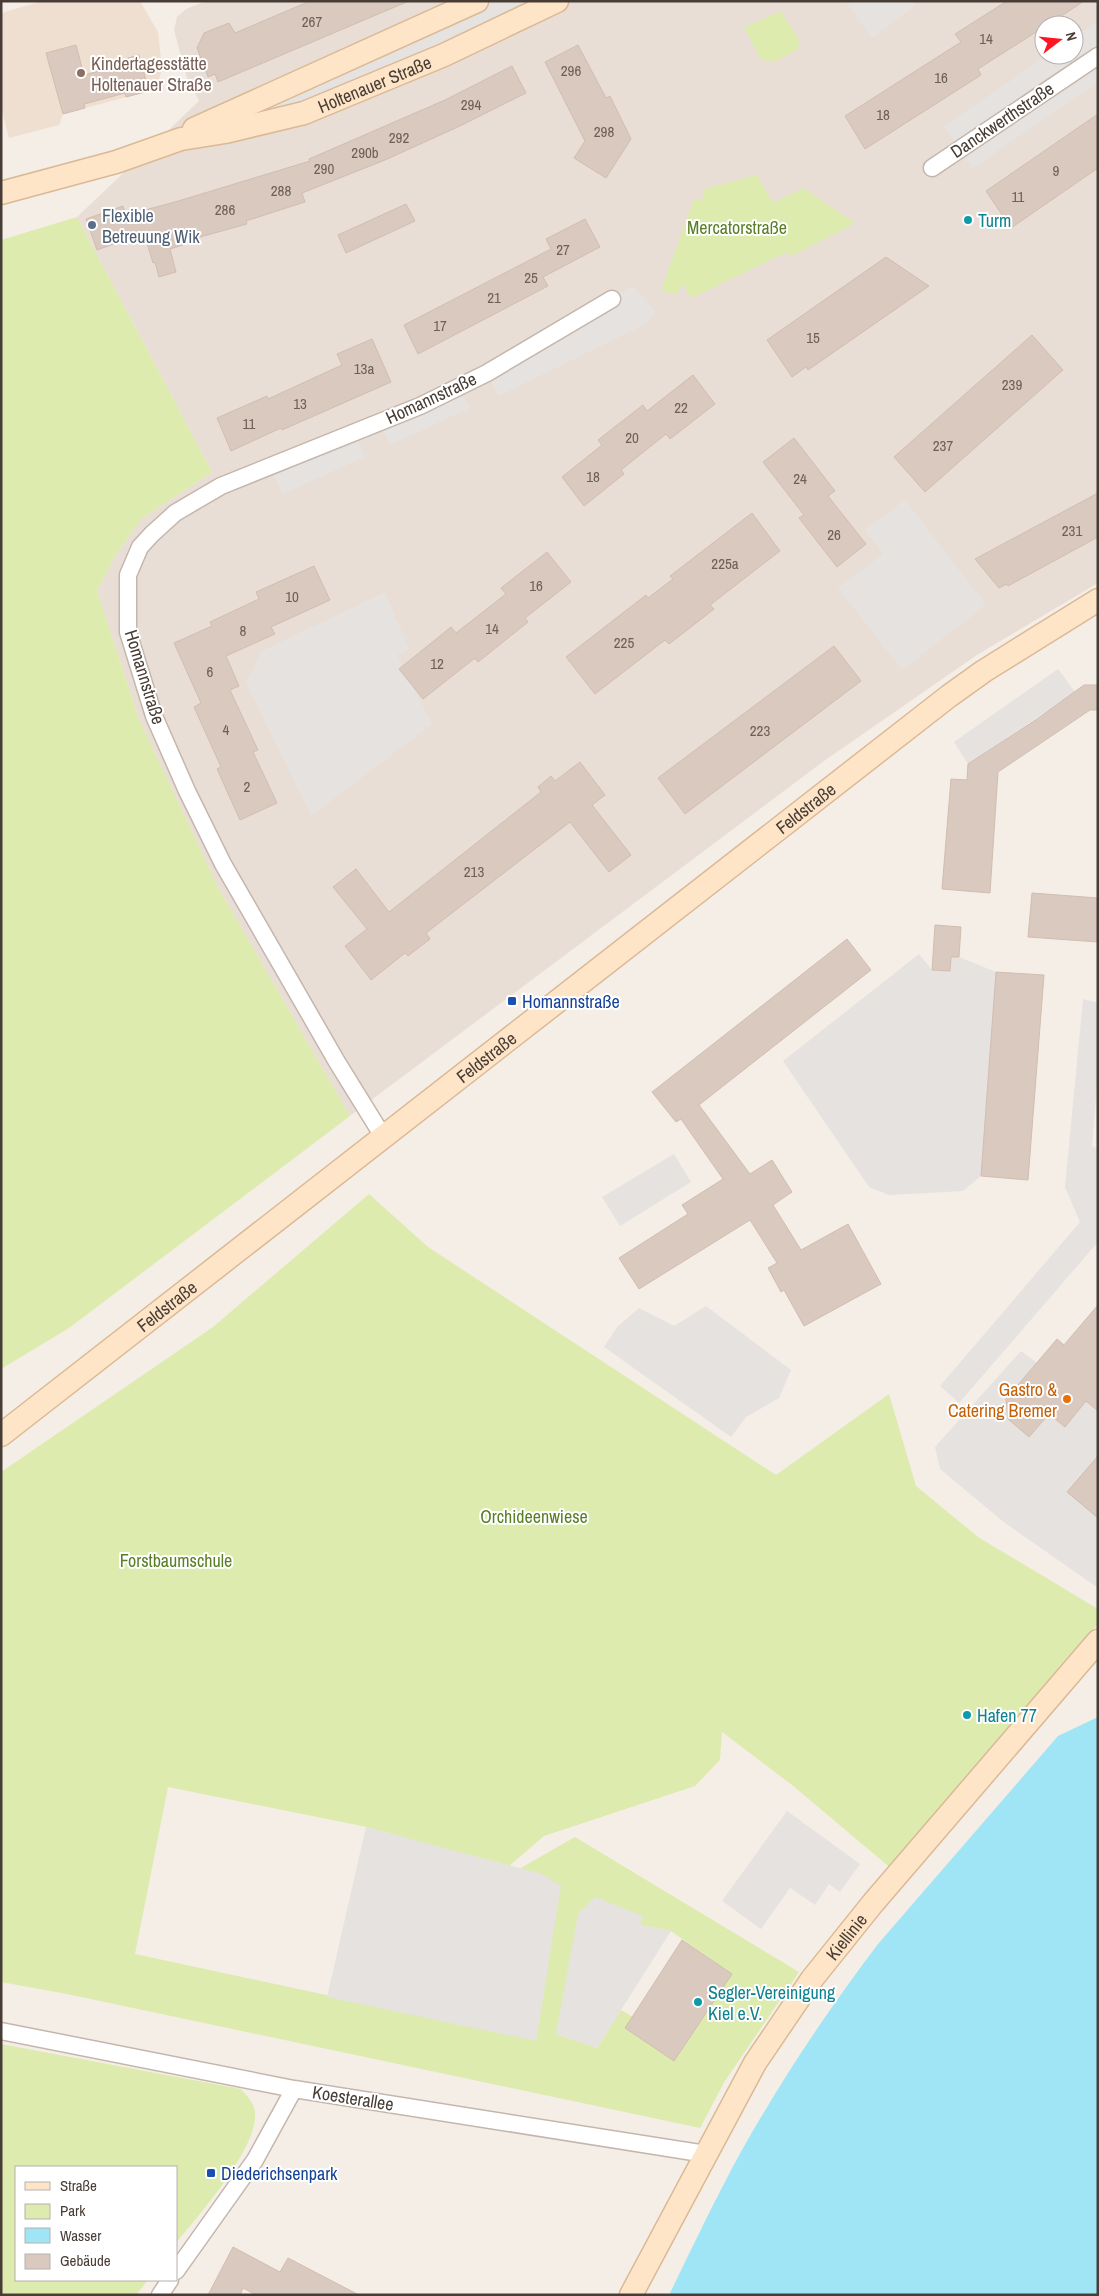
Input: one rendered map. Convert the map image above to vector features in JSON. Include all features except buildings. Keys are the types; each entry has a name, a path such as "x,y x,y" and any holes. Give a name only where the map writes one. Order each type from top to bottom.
{"street":[{"name":"Holtenauer Straße","path":"181,140 193,130 477,1"},
{"name":"Holtenauer Straße","path":"1,193 116,162 181,140 225,132 304,113 444,55 557,1"},
{"name":"Danckwerthstraße","path":"932,168 1098,56"},
{"name":"Homannstraße","path":"384,1138 223,864 187,790 154,716 128,632 128,575 140,547 152,534 175,513 221,486 420,406 487,373 612,299"},
{"name":"Feldstraße","path":"1,1435 949,696 984,671 1098,600"},
{"name":"Kiellinie","path":"631,2295 755,2064 812,1978 1098,1641"},
{"name":"Koesterallee","path":"1,2031 294,2089 706,2154"},
{"path":"178,2268 255,2160 294,2089"},
{"path":"160,2295 169,2281"}],"shaded area":[{"name":"Kindertagesstätte Holtenauer Straße","path":"43,1 140,1 158,32 162,69 158,83 149,91 63,114 59,125 9,138 1,107 1,13"},
{"path":"206,1 1098,1 1098,583 977,655 824,761 350,1116 219,889 139,719 97,591 115,556 141,519 212,472 77,217 199,101 186,75 174,30 177,17 186,9"},
{"path":"484,1 548,1 442,54 251,121 247,108"},
{"path":"845,1 913,1 916,5 872,38"},
{"path":"1098,21 1098,82 973,168 944,126 1034,65 1084,65 1084,30"},
{"path":"632,286 656,312 646,324 498,396 487,373"},
{"path":"458,387 470,408 390,445 379,422"},
{"path":"354,432 365,457 282,494 270,466"},
{"path":"905,500 986,605 902,670 838,588 883,554 865,530"},
{"path":"385,592 409,649 397,655 432,724 311,816 246,682 262,651"},
{"path":"1058,669 1075,692 968,764 954,742"},
{"path":"919,954 932,970 950,971 951,957 959,957 996,972 981,1176 963,1191 889,1195 869,1187 783,1061"},
{"path":"1083,999 1098,1003 1098,1075 1092,1146 1098,1149 1098,1242 959,1403 940,1386 1080,1222 1065,1187"},
{"path":"674,1154 691,1182 620,1226 602,1197"},
{"path":"706,1306 791,1370 779,1398 746,1417 731,1437 604,1347 618,1326 639,1308 674,1326"},
{"path":"1021,1351 1037,1363 1006,1400 1008,1419 1029,1437 1049,1414 1065,1427 1086,1401 1098,1411 1098,1456 1067,1492 1098,1518 1098,1588 1005,1523 940,1469 935,1447"},
{"path":"787,1811 860,1864 840,1892 829,1884 815,1905 790,1888 761,1929 722,1901"},
{"path":"366,1827 542,1874 561,1886 536,2041 327,1997"},
{"path":"595,1897 643,1916 641,1925 671,1931 597,2048 556,2034 578,1914"}],"green space":[{"path":"779,12 782,13 799,39 798,49 776,61 761,60 744,27"},
{"name":"Mercatorstraße","path":"757,175 773,203 803,188 855,223 792,256 787,252 691,298 683,283 676,295 661,290 694,199 702,201 704,189"},
{"path":"77,217 212,472 141,519 115,556 97,591 139,719 219,889 350,1116 69,1328 1,1369 1,240"},
{"path":"369,1194 428,1247 776,1475 889,1394 916,1486 978,1537 1098,1609 1098,1624 893,1870 792,1785 722,1732 720,1760 695,1786 544,1836 509,1866 362,1826 168,1787 135,1954 536,2040 548,1965 542,1874 519,1869 575,1837 799,1972 725,2081 700,2128 67,1994 1,1982 1,1472 213,1327","holes":["641,1925 671,1931 732,1974 674,2061 625,2028 633,2017 621,2010 597,2048 556,2034 569,1970"]},
{"path":"1,2044 241,2089 248,2097 255,2112 254,2127 238,2162 212,2199 178,2241 178,2166 15,2166 15,2281 147,2281 136,2295 1,2295"}],"water":[{"path":"1098,1717 1098,2295 669,2295 742,2150 807,2044 859,1969 878,1944 1058,1736"}],"place":[{"name":"Kindertagesstätte Holtenauer Straße","path":"81,73"},
{"name":"Turm","path":"968,220"},
{"name":"Flexible Betreuung Wik","path":"92,225"},
{"name":"Homannstraße","path":"512,1001"},
{"name":"Gastro & Catering Bremer","path":"1067,1399"},
{"name":"Hafen 77","path":"967,1715"},
{"name":"Segler-Vereinigung Kiel e.V.","path":"698,2002"},
{"name":"Diederichsenpark","path":"211,2173"}],"park label":[{"name":"Orchideenwiese","path":"534,1516"},
{"name":"Forstbaumschule","path":"176,1560"}]}
